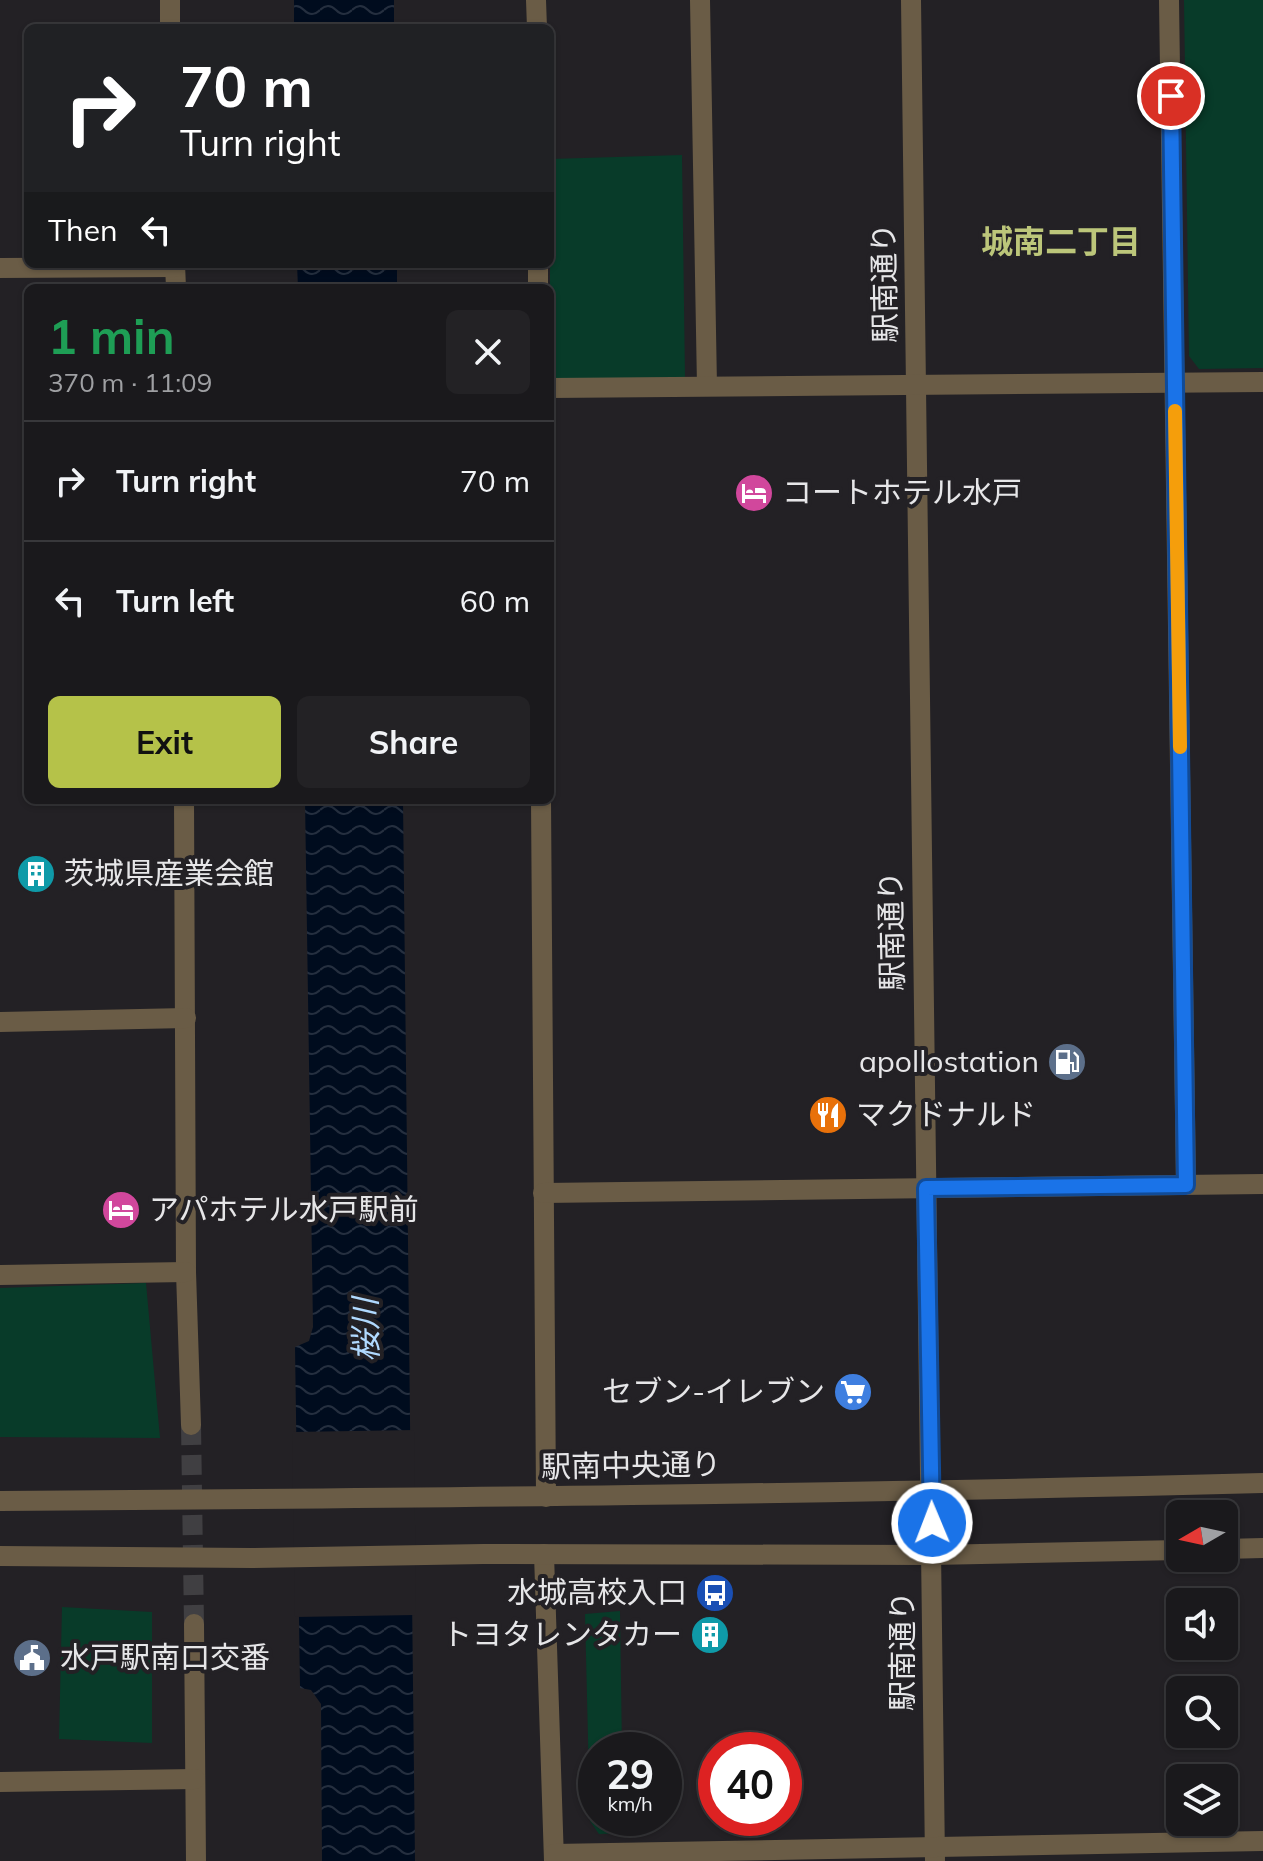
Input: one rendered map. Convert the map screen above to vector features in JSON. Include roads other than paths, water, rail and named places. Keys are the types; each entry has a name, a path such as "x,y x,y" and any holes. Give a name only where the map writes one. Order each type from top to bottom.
{"street":[{"path":"170,0 170,24"},
{"path":"536,0 537,24"},
{"path":"700,0 707,386"},
{"name":"駅南通り","path":"911,0 935,1853"},
{"path":"1169,0 1186,1185"},
{"path":"0,268 175,273"},
{"path":"554,388 1263,382"},
{"path":"184,804 186,1272 191,1425"},
{"path":"541,804 546,1497"},
{"path":"0,1022 186,1018"},
{"path":"543,1193 1263,1184"},
{"path":"0,1275 186,1272"},
{"name":"駅南中央通り","path":"0,1501 931,1492 1263,1483"},
{"path":"1238,1549 1263,1548"},
{"path":"0,1556 932,1555 1166,1550"},
{"path":"544,1554 554,1857 1193,1852 1263,1841"},
{"path":"194,1624 196,1861"},
{"path":"0,1782 195,1779"}],"water":[{"path":"294,0 394,0 394,24 294,24"},
{"path":"297,268 397,268 397,284 298,284"},
{"name":"桜川","path":"305,804 403,804 415,1861 322,1861 321,1704 311,1690 300,1688 295,1347 309,1341 313,1327"}],"tunnel":[{"path":"191,1425 194,1624"}],"place":[{"name":"コートホテル水戸","path":"754,493"},
{"name":"茨城県産業会館","path":"36,874"},
{"name":"apollostation","path":"1067,1062"},
{"name":"マクドナルド","path":"828,1115"},
{"name":"アパホテル水戸駅前","path":"121,1210"},
{"name":"セブン-イレブン","path":"853,1392"},
{"name":"水城高校入口","path":"715,1593"},
{"name":"トヨタレンタカー","path":"710,1635"},
{"name":"水戸駅南口交番","path":"32,1658"}],"district":[{"name":"城南二丁目","path":"1061,242"}]}
